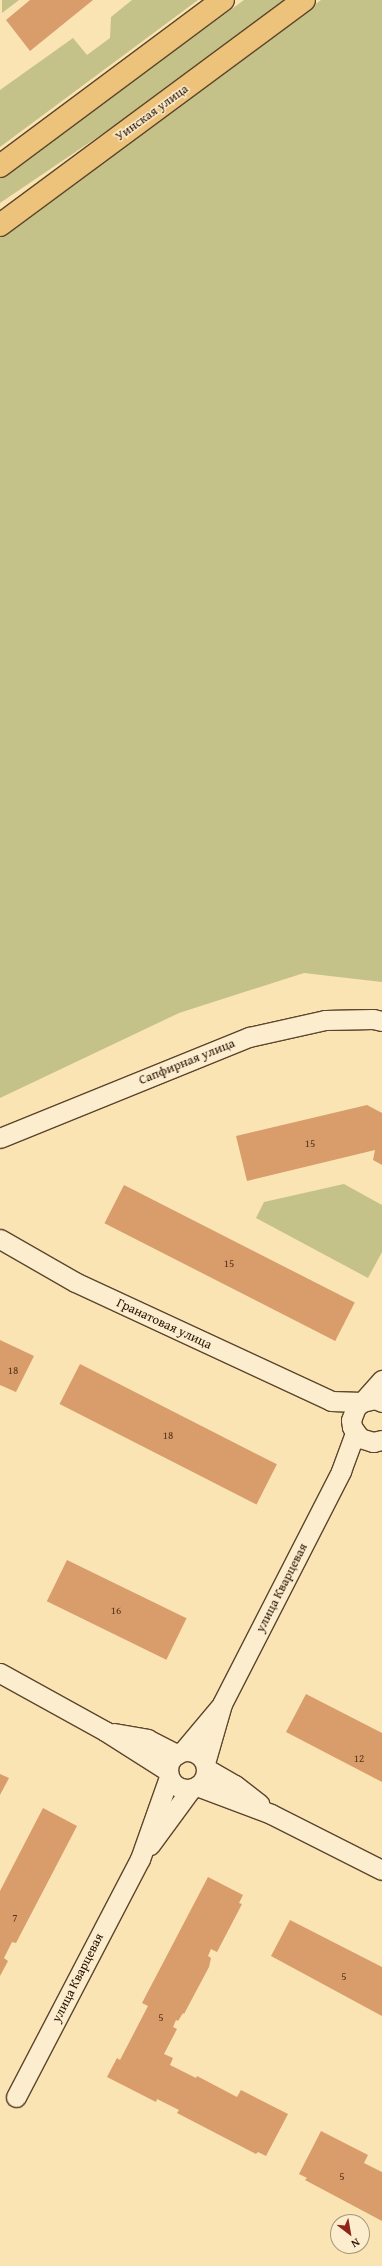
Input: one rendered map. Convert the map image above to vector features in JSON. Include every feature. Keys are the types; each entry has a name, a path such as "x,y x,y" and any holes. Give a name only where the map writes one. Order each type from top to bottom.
{"main road":[{"name":"Уинская улица","path":"0,225 304,0"},
{"path":"0,166 222,1"},
{"path":"0,214 39,187 87,162"}],"street":[{"name":"Сапфирная улица","path":"0,1138 250,1037 324,1020 373,1019 382,1021"},
{"name":"Гранатовая улица","path":"0,1239 75,1282 331,1401 362,1402 375,1399 382,1402"},
{"path":"341,1471 353,1430 353,1413 382,1380"},
{"name":"Гранатовая улица","path":"331,1401 353,1430"},
{"path":"353,1430 360,1438 379,1441"},
{"path":"341,1471 379,1441"},
{"name":"улица Кварцевая","path":"222,1704 341,1471"},
{"path":"0,1673 105,1731 169,1774 178,1787 194,1788 271,1814 382,1870"},
{"path":"140,1859 169,1774 172,1758 180,1753 222,1704"},
{"path":"140,1859 194,1788 202,1782 222,1704"},
{"path":"105,1731 147,1739 180,1753 196,1753 206,1766 235,1785 271,1814"},
{"name":"улица Кварцевая","path":"16,2098 140,1859"}],"shaded area":[{"path":"2,0 19,0 2,13"},
{"path":"132,0 198,0 0,147 0,90 73,38 87,55 110,38 111,17"},
{"path":"244,0 289,0 139,109 0,203 0,178"},
{"path":"321,0 382,0 382,982 304,973 179,1013 0,1098 0,236"},
{"path":"344,1184 382,1205 382,1252 368,1278 256,1218 264,1202"}],"building":[{"path":"30,0 93,0 30,51 6,20"},
{"path":"367,1105 382,1113 382,1165 373,1160 375,1150 247,1181 236,1136"},
{"path":"124,1185 355,1303 335,1341 104,1223"},
{"path":"0,1340 34,1356 16,1392 0,1385"},
{"path":"80,1364 277,1464 256,1504 60,1404"},
{"path":"67,1560 187,1618 166,1660 47,1601"},
{"path":"306,1694 382,1733 382,1782 286,1732"},
{"path":"0,1774 9,1778 0,1795"},
{"path":"43,1808 77,1826 16,1943 12,1942 4,1958 8,1961 0,1976 0,1891"},
{"path":"208,1877 243,1895 239,1903 242,1904 217,1952 211,1949 208,1956 211,1958 209,1967 184,2014 183,2013 178,2021 176,2020 173,2027 177,2029 164,2054 173,2058 170,2065 196,2078 197,2076 237,2097 241,2090 288,2114 266,2156 258,2152 256,2154 177,2113 179,2110 157,2099 156,2102 107,2077 117,2058 120,2060 148,2006 142,2003"},
{"path":"290,1920 382,1967 382,2016 271,1956"},
{"path":"321,2131 368,2155 364,2163 382,2172 382,2221 305,2180 307,2178 299,2174"}]}
